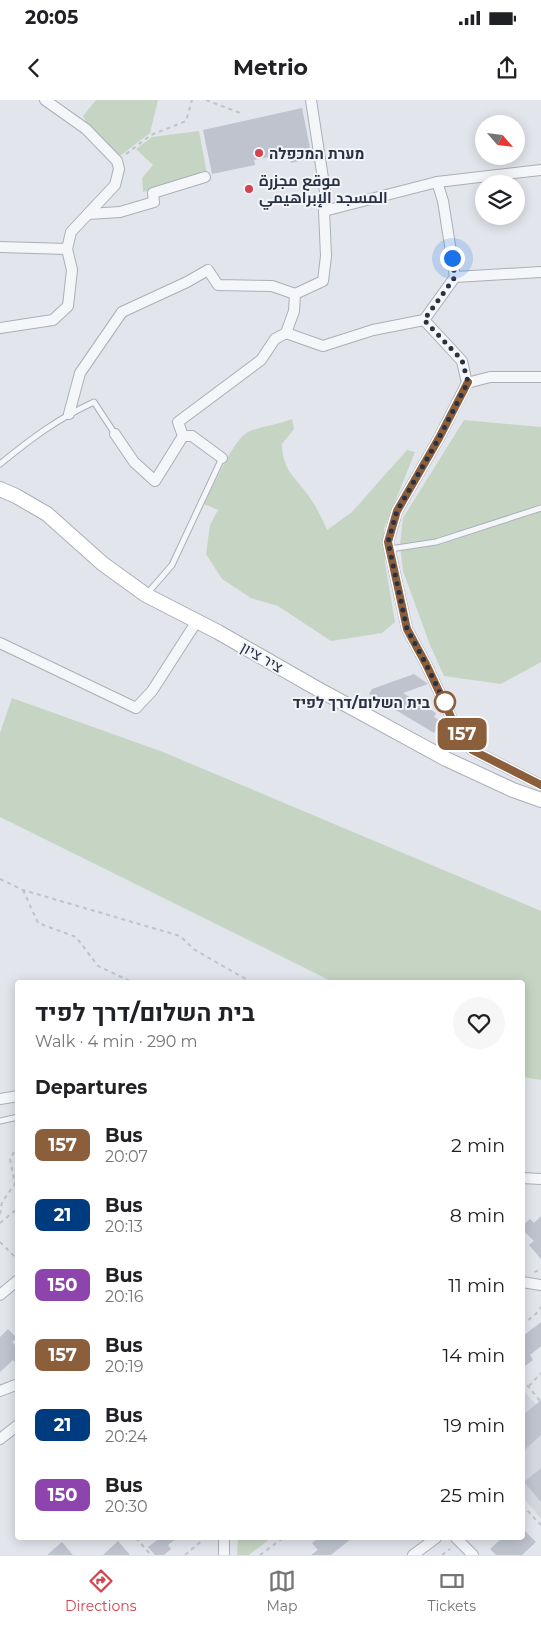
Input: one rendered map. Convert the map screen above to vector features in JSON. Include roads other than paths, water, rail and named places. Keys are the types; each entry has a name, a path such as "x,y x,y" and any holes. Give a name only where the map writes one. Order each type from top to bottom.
{"street":[{"path":"0,328 53,320 68,306 72,270 67,249 71,232 116,185 119,169 117,162 86,129 45,100"},
{"path":"69,414 80,373 122,312 187,282 208,270 218,285 272,286 295,294 323,281 326,256 324,211 326,198 310,100"},
{"path":"324,211 437,182 541,170"},
{"path":"88,214 120,212 154,202 153,194 205,177"},
{"path":"286,333 324,346 373,330 424,320 455,277 443,201 437,182"},
{"path":"0,247 67,249"},
{"path":"455,277 541,272"},
{"path":"115,434 134,462 155,481 182,436 178,422 261,360 275,339 286,333 294,311 295,294"},
{"path":"424,320 462,360 468,382 439,438 397,511 388,542 407,629 452,719 472,750 541,785"},
{"path":"468,382 490,378 541,376"},
{"path":"182,436 192,436 222,458"},
{"name":"ציר ציון","path":"0,489 46,514 103,564 146,595 197,621 446,759 513,790 541,800"},
{"path":"0,643 136,708 152,691 197,621"},
{"path":"0,1099 15,1096"},
{"path":"525,1178 541,1179"},
{"path":"0,1295 15,1282"},
{"path":"525,1285 541,1285"},
{"path":"0,1391 15,1385"},
{"path":"0,1440 15,1428"},
{"path":"224,1540 224,1555"},
{"path":"413,1555 433,1540"},
{"path":"458,1540 473,1555"}],"lane":[{"path":"0,464 39,432 94,402 115,434"},
{"path":"146,595 172,565 222,458"},
{"path":"389,549 436,542 541,508"},
{"path":"0,1121 15,1118"}],"place":[{"name":"מערת המכפלה","path":"259,153"},
{"name":"موقع مجزرة المسجد الإبراهيمي","path":"249,189"},
{"name":"בית השלום/דרך לפיד","path":"445,702"}]}
